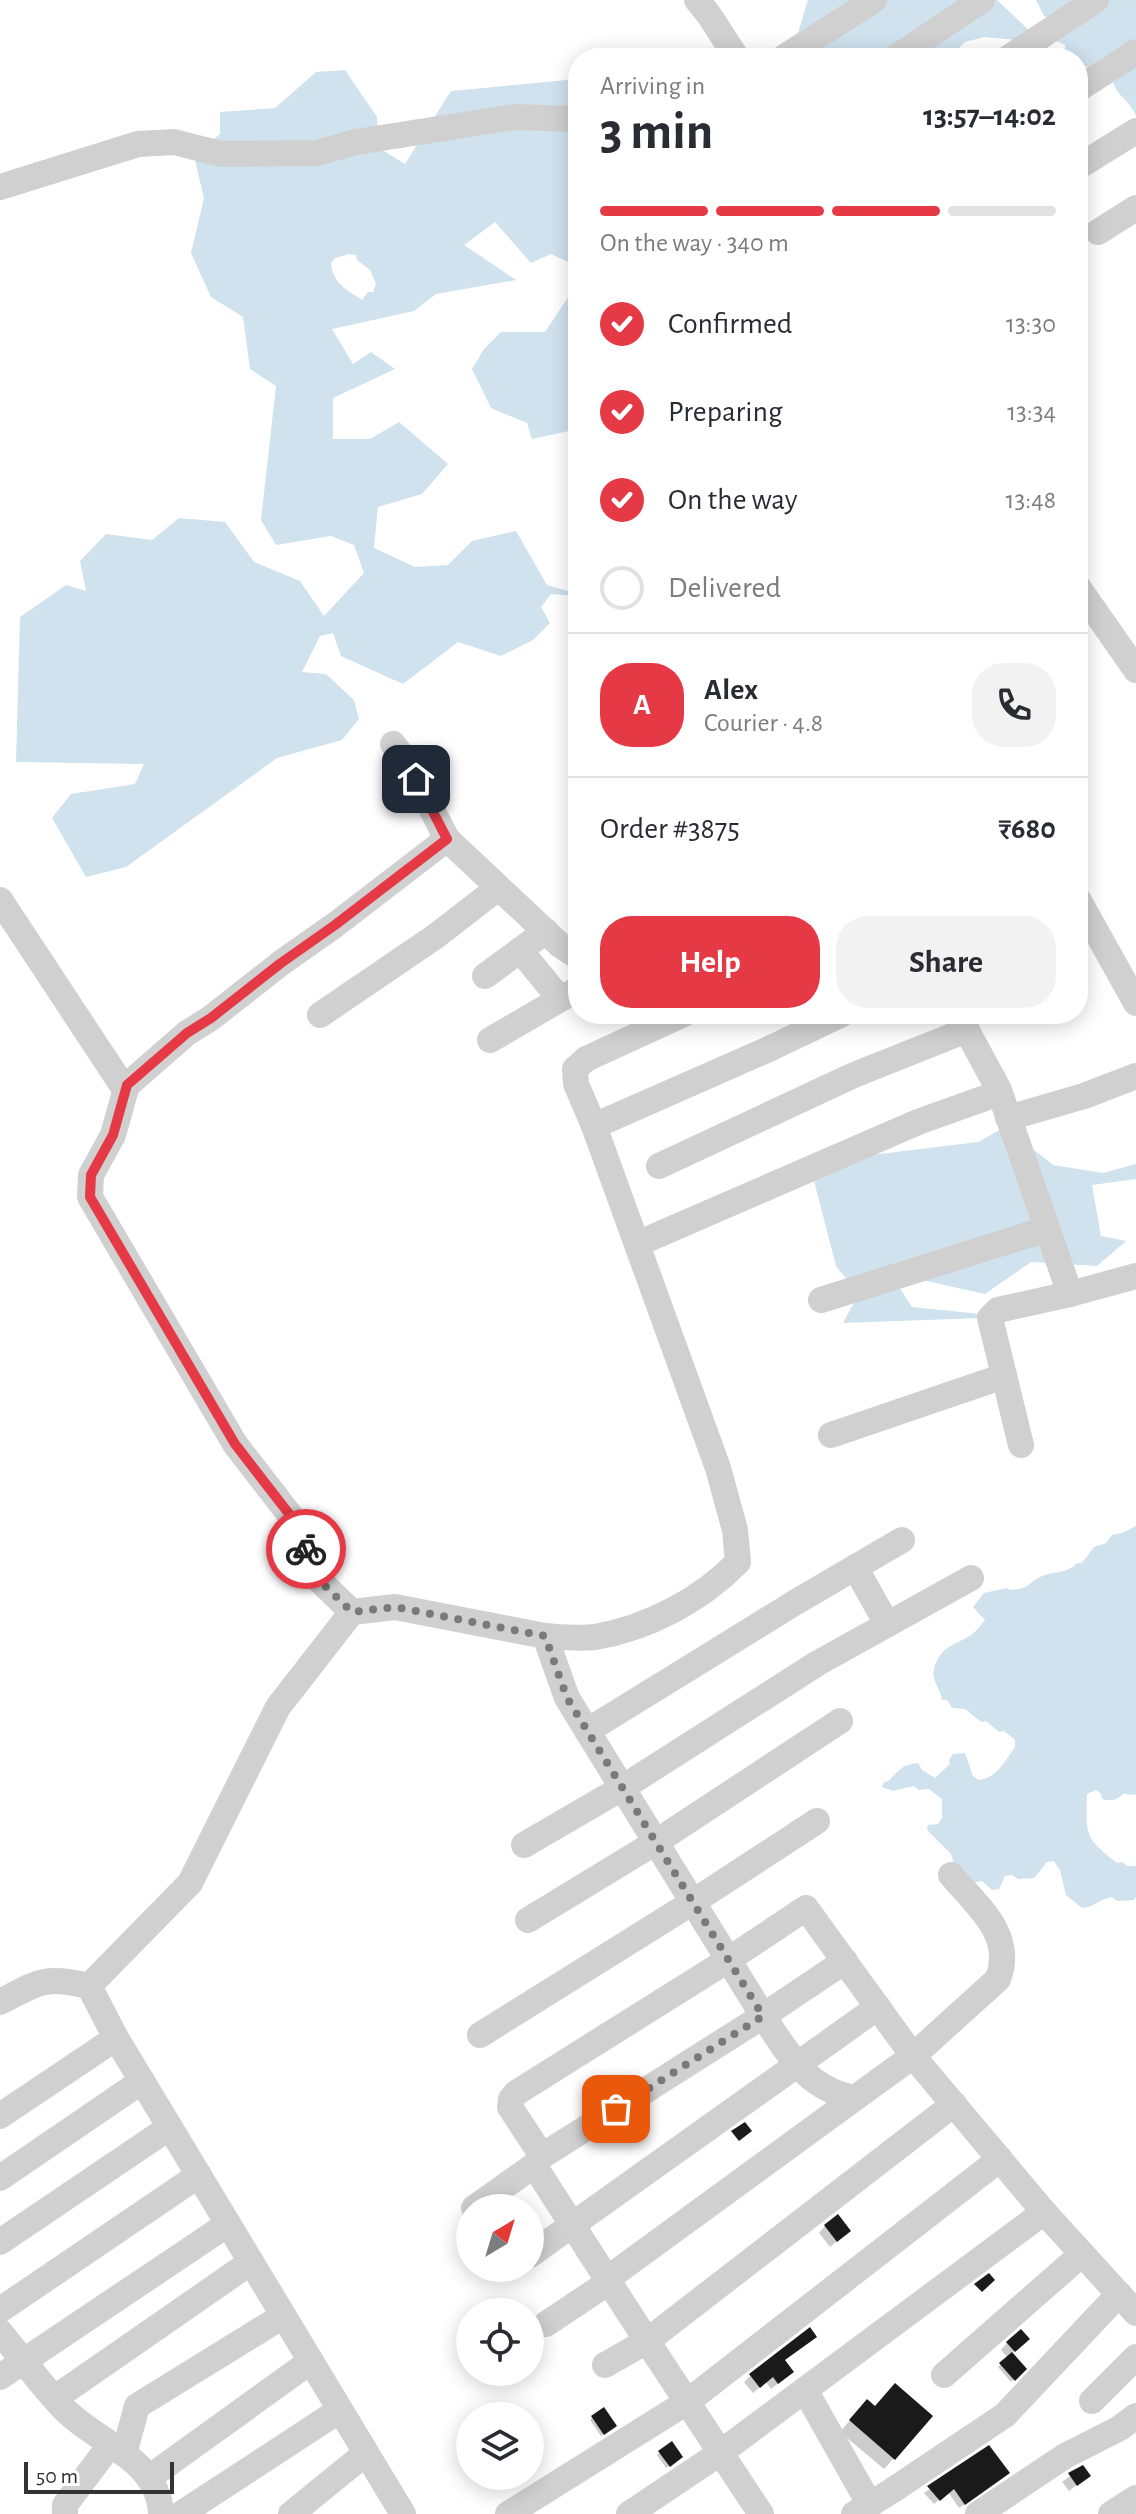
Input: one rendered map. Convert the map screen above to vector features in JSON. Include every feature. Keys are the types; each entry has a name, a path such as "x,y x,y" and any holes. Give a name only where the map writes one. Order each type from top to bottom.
{"street":[{"path":"697,0 730,48"},
{"path":"799,48 874,0"},
{"path":"910,48 982,0"},
{"path":"1023,48 1096,0"},
{"path":"1088,83 1136,52"},
{"path":"0,187 138,144 174,142 221,154 317,153 356,142 514,117 568,119"},
{"path":"1088,161 1136,131"},
{"path":"1098,232 1136,208"},
{"path":"1088,601 1136,670"},
{"path":"393,744 409,765 447,839 568,949"},
{"path":"0,900 124,1088 187,1033 447,839"},
{"path":"320,1015 436,936 498,888"},
{"path":"1088,917 1136,1003"},
{"path":"485,976 546,931"},
{"path":"520,950 568,993"},
{"path":"490,1040 568,995"},
{"path":"89,1986 190,1883 278,1707 352,1612 395,1607 545,1636 592,1637 635,1627 693,1599 738,1562 735,1530 718,1468 576,1084 575,1069 586,1059 662,1024"},
{"path":"594,1126 821,1024"},
{"path":"659,1166 958,1024"},
{"path":"963,1024 999,1093 1070,1294"},
{"path":"1008,1118 1084,1096 1136,1076"},
{"path":"127,1085 113,1135 91,1175 90,1197 235,1444 293,1519 319,1580 352,1612"},
{"path":"637,1244 918,1122 999,1093"},
{"path":"821,1300 1047,1229"},
{"path":"1021,1445 990,1318 998,1310 1136,1276"},
{"path":"831,1435 1004,1376"},
{"path":"587,1731 902,1540"},
{"path":"855,1567 887,1624"},
{"path":"524,1845 622,1788 818,1663 971,1578"},
{"path":"545,1636 567,1698 763,2016 796,2064 817,2084 835,2095 855,2098"},
{"path":"528,1920 656,1842 840,1721"},
{"path":"480,2035 817,1821"},
{"path":"546,2324 913,2056 998,1979 1002,1968 1002,1946 996,1929 951,1875"},
{"path":"761,2514 539,2173 539,2160 510,2107 516,2093 806,1908 913,2056 1044,2212 1127,2304 1005,2415 879,2506 805,2390"},
{"path":"493,2194 539,2160 845,1961"},
{"path":"0,2002 39,1982 59,1979 89,1986 116,2038 366,2453 392,2509"},
{"path":"544,2245 878,2007"},
{"path":"0,2116 116,2038"},
{"path":"0,2178 142,2081"},
{"path":"605,2365 647,2341 954,2104"},
{"path":"0,2242 170,2127"},
{"path":"508,2514 687,2402 1000,2159"},
{"path":"0,2310 199,2175"},
{"path":"629,2514 720,2453 1044,2212"},
{"path":"0,2377 228,2224"},
{"path":"944,2375 1082,2254"},
{"path":"55,2398 251,2262"},
{"path":"65,2514 65,2505 117,2450 137,2406 283,2316"},
{"path":"0,2332 64,2409 150,2477 161,2514"},
{"path":"1092,2401 1136,2357"},
{"path":"150,2477 311,2361"},
{"path":"181,2514 340,2410"},
{"path":"978,2514 1065,2456 1120,2428 1136,2416"},
{"path":"291,2514 366,2453"},
{"path":"1111,2514 1136,2498"}],"water":[{"path":"808,0 997,0 1031,32 1030,41 984,37 965,42 959,48 800,48 797,36"},
{"path":"1036,0 1136,0 1136,116 1113,82 1088,67 1088,48 1065,48 1065,45 1052,39 1057,22 1044,16"},
{"path":"345,70 377,117 379,148 405,164 451,91 568,80 568,262 551,254 531,263 495,222 464,245 516,280 436,294 414,311 332,329 353,364 371,352 395,369 333,398 333,439 370,439 399,422 448,464 422,494 378,507 374,548 415,567 448,565 472,541 516,531 547,585 568,591 568,595 551,594 541,607 550,623 533,640 501,656 458,642 403,684 341,656 333,633 320,636 302,672 326,674 354,700 359,719 342,740 277,758 126,867 86,877 52,818 71,794 135,784 144,764 16,762 20,617 66,585 86,591 80,561 106,534 152,540 179,518 225,522 254,562 300,581 324,616 364,573 354,545 331,536 276,545 261,520 276,386 250,369 243,317 211,297 191,253 204,198 194,156 220,134 220,112 275,108 316,72","holes":["349,254 356,255 357,260 370,270 376,284 373,292 368,292 362,300 337,281 331,263 335,258"]},
{"path":"568,298 568,431 532,439 527,423 491,408 472,369 484,349 501,332 545,332"},
{"path":"1005,1127 1053,1165 1103,1173 1136,1164 1136,1179 1092,1185 1101,1236 1126,1241 1097,1266 1031,1262 985,1294 908,1277 899,1287 912,1307 1010,1317 843,1323 859,1294 836,1266 814,1181 830,1160 978,1142"},
{"path":"1136,1526 1136,1795 1123,1794 1111,1800 1102,1799 1096,1790 1087,1794 1087,1827 1098,1847 1117,1863 1136,1866 1136,1897 1134,1900 1117,1901 1112,1897 1082,1908 1066,1895 1060,1870 1054,1861 1047,1862 1034,1878 1005,1876 999,1889 992,1890 982,1881 972,1883 956,1870 951,1854 927,1830 928,1825 938,1824 942,1818 942,1799 929,1789 919,1790 914,1786 893,1791 882,1787 902,1768 918,1763 922,1770 935,1778 950,1764 953,1754 965,1753 973,1776 979,1780 985,1779 1000,1768 1015,1747 1015,1740 1004,1731 999,1732 965,1709 952,1708 947,1700 942,1700 934,1677 936,1662 944,1651 973,1633 985,1620 973,1607 984,1593 1022,1588 1040,1577 1069,1569 1082,1563 1094,1547 1106,1543 1112,1535"}],"building":[{"path":"745,2122 752,2131 739,2141 731,2131"},
{"path":"838,2214 851,2231 837,2242 824,2225"},
{"path":"989,2273 995,2280 982,2292 974,2284"},
{"path":"810,2327 817,2337 785,2360 794,2372 778,2384 773,2377 760,2388 749,2374"},
{"path":"1021,2329 1030,2339 1015,2352 1006,2342"},
{"path":"1012,2352 1027,2369 1015,2381 999,2363"},
{"path":"895,2383 933,2416 895,2460 849,2420 867,2399 875,2406"},
{"path":"604,2407 617,2426 604,2435 591,2416"},
{"path":"672,2441 683,2457 670,2467 658,2451"},
{"path":"989,2445 1010,2473 965,2505 954,2489 940,2501 927,2486"},
{"path":"1083,2465 1091,2476 1077,2486 1068,2473"}],"way so far":[{"path":"306,1549 319,1580 352,1612 395,1607 545,1636 567,1698 763,2016 616,2109"}],"route":[{"path":"306,1549 293,1519 235,1444 90,1197 91,1175 113,1135 127,1085 187,1033 447,839 416,779"}]}
